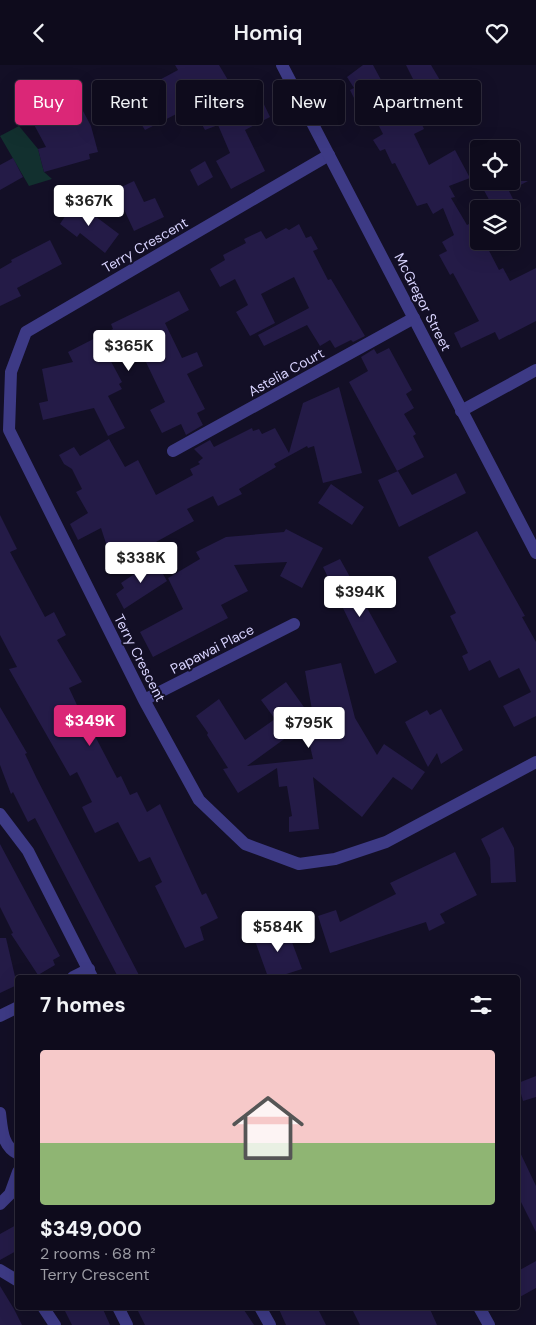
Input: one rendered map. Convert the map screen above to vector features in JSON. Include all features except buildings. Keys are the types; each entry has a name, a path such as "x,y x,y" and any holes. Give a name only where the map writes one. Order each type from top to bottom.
{"street":[{"name":"McGregor Street","path":"282,65 536,553"},
{"name":"Terry Crescent","path":"329,155 26,332 11,372 8,430 144,700 199,800 245,844 299,863 335,859 386,842 536,762"},
{"name":"Astelia Court","path":"173,451 414,318"},
{"path":"461,411 536,371"},
{"name":"Papawai Place","path":"144,700 294,624"},
{"path":"0,814 28,851 90,973"},
{"path":"0,1016 15,1008"},
{"path":"0,1113 4,1140 11,1151 15,1153"},
{"path":"0,1204 10,1193 15,1180"},
{"path":"0,1270 15,1279"},
{"path":"45,1310 55,1325"},
{"path":"120,1310 127,1325"},
{"path":"262,1310 270,1325"},
{"path":"481,1310 489,1325"}],"green space":[{"path":"19,126 38,149 44,172 52,179 29,186 0,136"}]}
